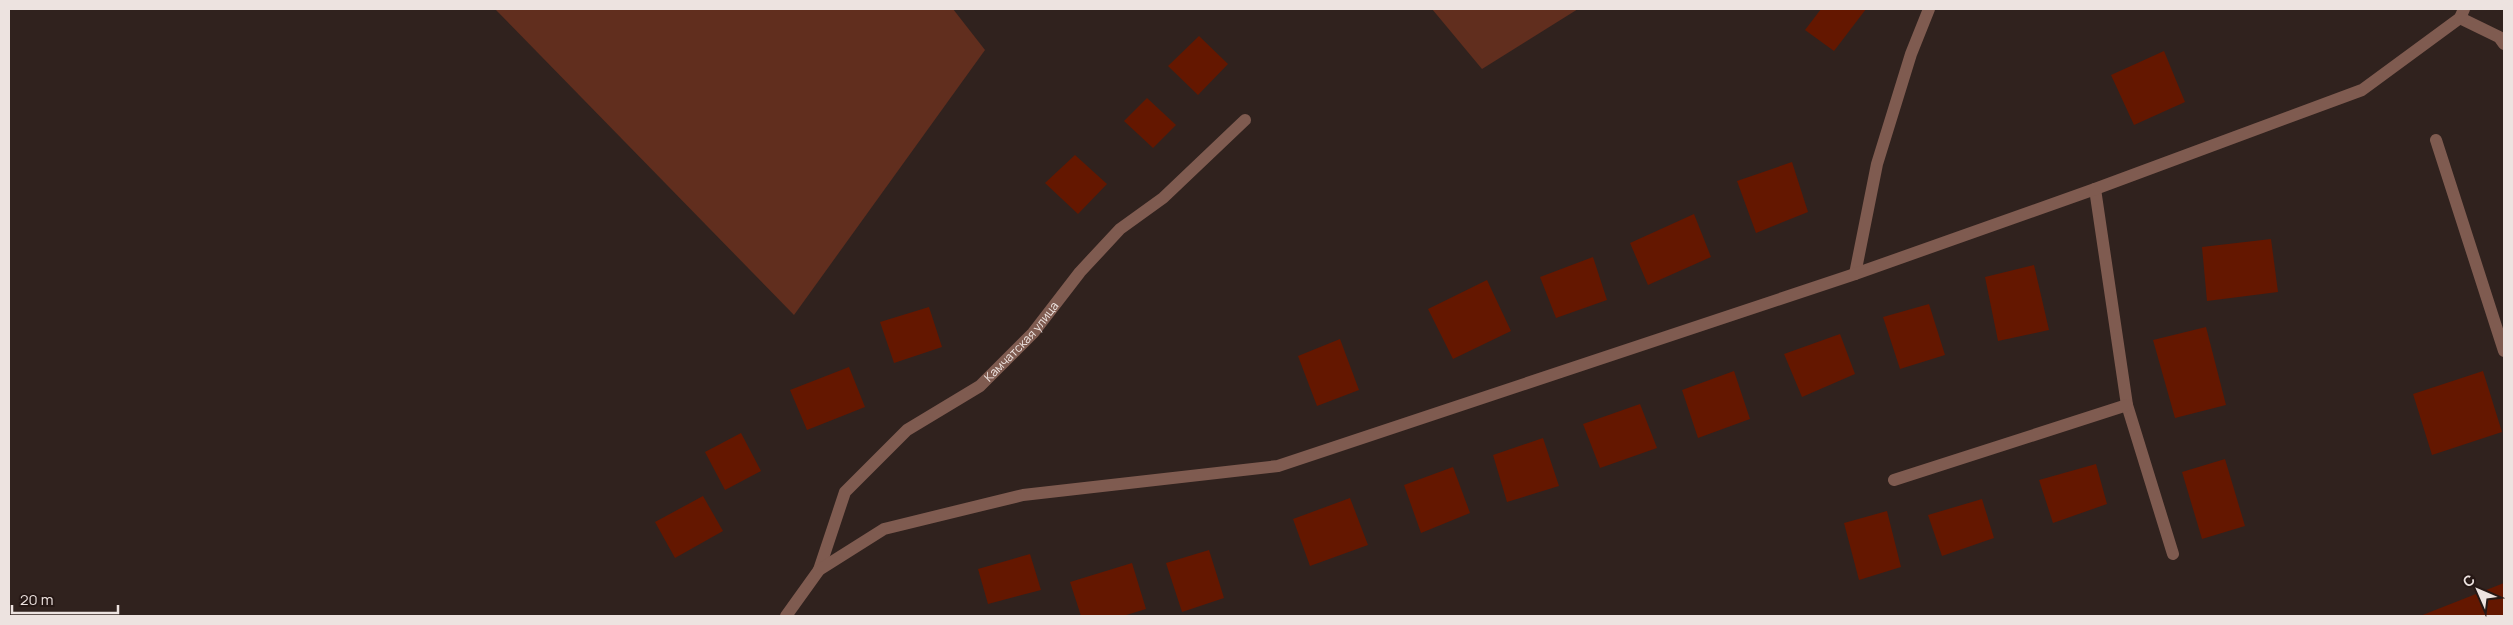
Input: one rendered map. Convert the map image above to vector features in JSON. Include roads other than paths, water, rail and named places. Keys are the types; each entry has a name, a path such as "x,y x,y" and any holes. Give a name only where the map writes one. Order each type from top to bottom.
{"street":[{"path":"1856,274 1877,164 1911,54 1929,9"},
{"path":"786,616 819,570 884,529 1023,495 1278,466 1856,274 2095,189 2362,90 2462,13 2499,36 2504,44"},
{"name":"Камчатская улица","path":"819,570 845,492 907,430 980,386 1033,333 1080,272 1120,229 1163,198 1245,120"},
{"path":"2436,140 2504,351"},
{"path":"2095,189 2127,405 2173,554"},
{"path":"1894,480 2127,405"}]}
